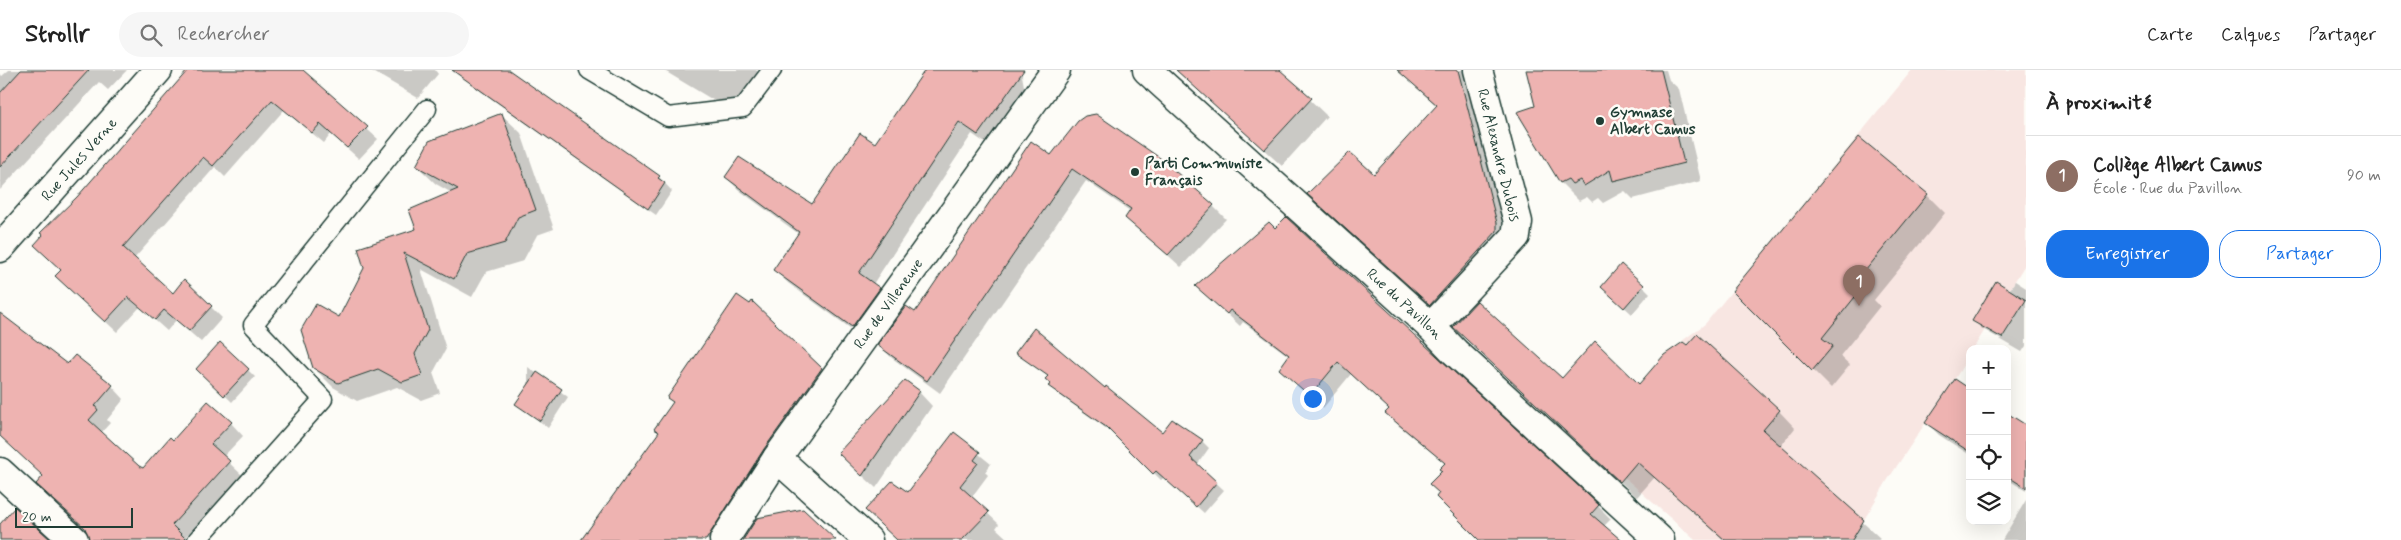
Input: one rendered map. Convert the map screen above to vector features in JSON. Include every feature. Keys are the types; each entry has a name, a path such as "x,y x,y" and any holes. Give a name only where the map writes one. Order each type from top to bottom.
{"street":[{"name":"Rue Jules Verne","path":"0,248 158,70"},
{"name":"Rue de Villeneuve","path":"724,540 777,458 1056,70"},
{"name":"Rue du Pavillon","path":"1147,70 1430,327 1462,359 1660,540"},
{"name":"Rue Alexandre Dubois","path":"1430,327 1516,236 1518,222 1478,70"},
{"path":"777,458 868,540"},
{"path":"0,472 74,540"}],"lane":[{"path":"589,70 668,117 743,108 772,70"},
{"path":"197,540 323,399 253,325 427,109"}],"shaded area":[{"path":"1912,70 2026,70 2026,263 1975,345 1966,345 1966,361 1887,481 1852,540 1695,540 1598,454 1687,345 1682,341 1705,324"}],"building":[{"path":"21,70 89,70 0,167 0,93"},
{"path":"188,70 303,70 368,127 347,148 320,124 312,133 272,100 213,166 203,157 123,247 173,293 184,279 212,306 189,331 164,310 155,320 128,297 105,322 55,276 61,270 34,245 43,235 40,233 77,197"},
{"path":"452,70 509,70 660,176 658,178 665,183 648,209"},
{"path":"925,70 1024,70 978,135 959,122 859,273 880,288 852,327 773,270 799,232 725,177 739,157 812,204 860,133 875,143"},
{"path":"1176,70 1280,70 1312,98 1264,150"},
{"path":"1397,70 1458,70 1497,223 1497,231 1430,305 1307,194 1350,152 1374,174 1437,105"},
{"name":"Gymnase Albert Camus","path":"1526,70 1661,70 1684,163 1613,181 1610,170 1584,186 1580,180 1572,184 1568,179 1560,183 1517,112 1535,106"},
{"path":"502,113 536,210 518,217 505,243 467,254 454,279 404,253 428,330 415,354 422,375 402,382 378,369 338,383 313,368 301,330 316,304 339,317 364,268 358,248 416,229 409,210 458,189 416,166 429,141"},
{"path":"1096,114 1160,158 1214,205 1168,255 1125,218 1131,209 1072,169 927,381 877,345 906,306 915,312 1031,141 1051,155 1078,121 1085,116"},
{"path":"1859,137 1928,194 1856,282 1863,287 1822,338 1833,346 1812,371 1732,291"},
{"path":"1286,217 1599,505 1591,514 1621,540 1479,540 1436,497 1439,493 1429,484 1442,471 1439,469 1445,463 1385,413 1389,409 1338,362 1310,396 1279,369 1289,355 1230,310 1227,314 1195,286 1269,222 1275,228"},
{"path":"1621,264 1644,285 1624,308 1601,287"},
{"path":"1996,281 2026,300 2002,338 1972,321"},
{"path":"737,295 750,304 752,301 822,368 764,449 706,540 581,540 659,432 654,429 673,402 667,398"},
{"path":"1477,301 1562,378 1595,341 1639,384 1664,355 1683,342 1687,345 1697,334 1780,410 1763,430 1864,520 1852,540 1725,540 1637,462 1620,482 1453,327"},
{"path":"0,313 67,364 75,355 113,385 95,406 98,410 89,420 143,468 170,437 173,440 208,401 232,422 211,444 230,461 172,525 187,540 89,540 85,528 36,484 43,476 0,436"},
{"path":"1034,328 1105,388 1106,386 1162,432 1172,419 1203,440 1190,457 1217,482 1196,507 1156,471 1153,474 1106,427 1048,386 1051,384 1045,379 1048,376 1015,353"},
{"path":"220,342 249,369 224,396 196,369"},
{"path":"537,372 562,389 540,421 515,404"},
{"path":"1955,379 1966,386 1966,449 1925,423"},
{"path":"905,380 920,391 862,476 838,453"},
{"path":"2011,416 2026,425 2026,488 2011,479"},
{"path":"954,432 980,452 974,460 978,463 960,486 989,512 962,540 897,540 865,510 892,481 908,492"},
{"path":"15,507 51,540 0,540 0,524"},
{"path":"803,509 836,540 743,540 757,518"}],"place":[{"name":"Gymnase Albert Camus","path":"1600,121"},
{"name":"Parti Communiste Français","path":"1135,172"},
{"name":"Collège Albert Camus","path":"1859,306"}]}
